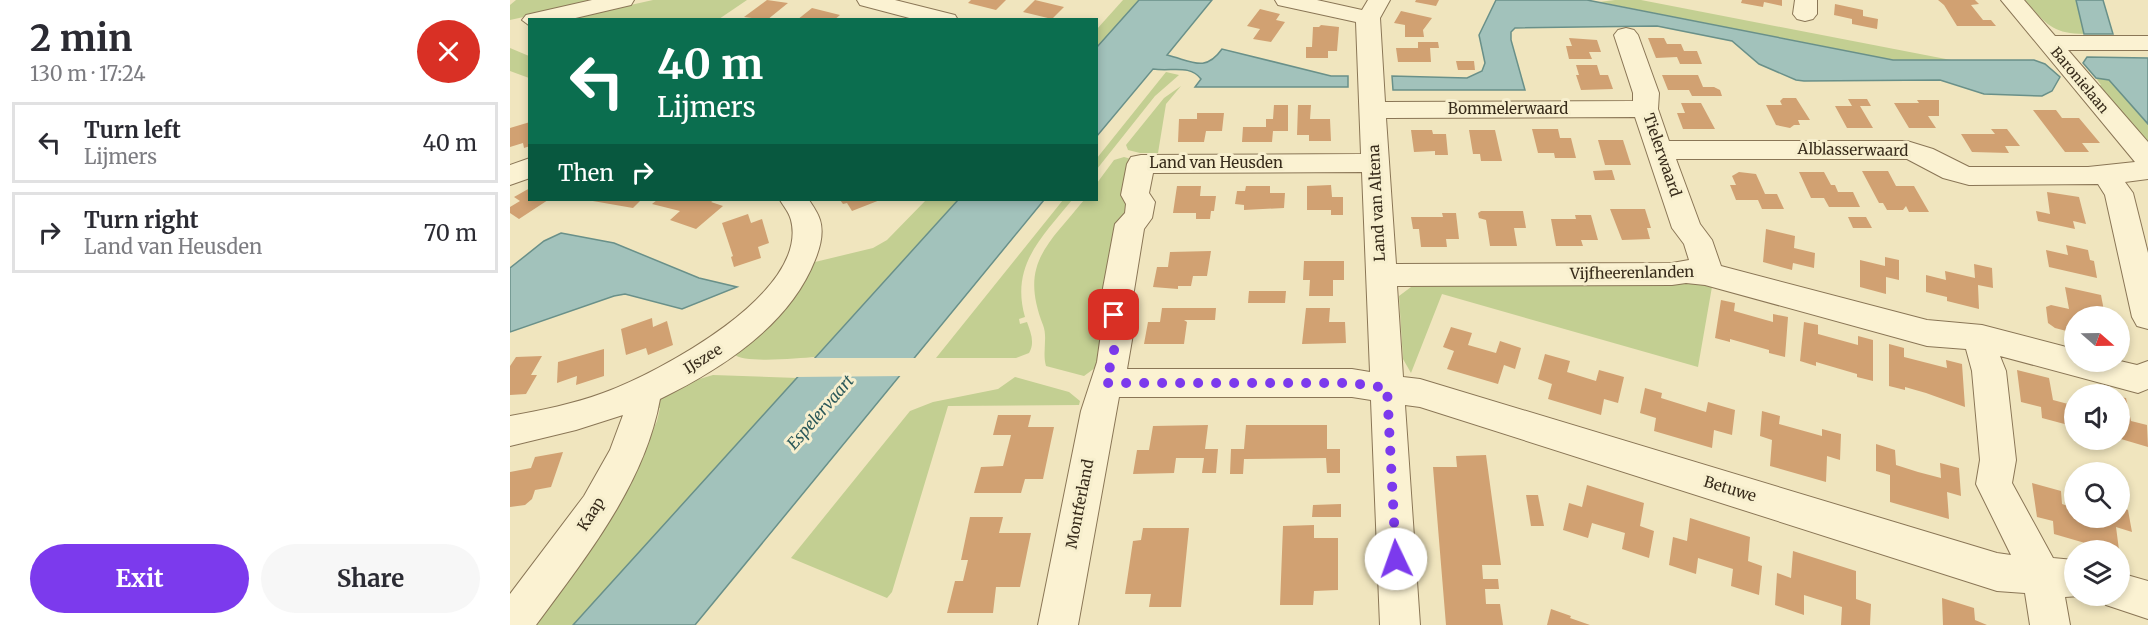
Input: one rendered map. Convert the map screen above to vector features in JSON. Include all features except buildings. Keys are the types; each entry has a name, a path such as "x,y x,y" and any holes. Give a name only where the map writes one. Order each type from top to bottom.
{"street":[{"path":"543,18 623,0"},
{"path":"868,0 936,13"},
{"name":"Land van Altena","path":"1286,0 1373,9 1372,110 1400,625"},
{"name":"Baronielaan","path":"2012,0 2048,44 2070,53 2084,86 2148,160"},
{"path":"510,25 528,21"},
{"name":"Tielerwaard","path":"1626,35 1646,93 1645,109 1659,150 1687,228 1697,240 1708,272"},
{"path":"2070,53 2140,43"},
{"name":"Bommelerwaard","path":"1372,110 1645,109"},
{"name":"Alblasserwaard","path":"1659,150 1902,149 1924,154 1955,172 1969,176 2088,176 2148,170"},
{"name":"Land van Heusden","path":"1106,383 1118,334 1114,315 1130,224 1138,218 1141,202 1135,195 1141,164 1375,163"},
{"path":"510,176 528,168"},
{"path":"2109,173 2110,182 2119,193 2148,317"},
{"name":"IJszee","path":"510,431 572,417 645,390 690,368 726,344 767,308 781,292 799,263 808,231 805,216 795,201"},
{"name":"Vijfheerenlanden","path":"1381,275 1708,272 1725,280 1927,333 1982,338 2138,379 2148,375"},
{"path":"1982,338 1983,355 1989,371 1998,460 1994,484 2058,577 2050,625"},
{"name":"Betuwe","path":"1106,383 1352,383 1420,393 1996,572 2058,577"},
{"name":"Montferland","path":"1058,625 1098,411 1106,383"},
{"name":"Kaap","path":"511,625 556,567 611,480 636,430 645,390"},
{"path":"2130,595 2148,600"}],"green space":[{"path":"516,0 601,0 510,20 510,5"},
{"path":"653,0 747,0 720,18 572,18"},
{"path":"1123,0 1139,0 1098,46 1098,28"},
{"path":"1641,0 1951,60 1893,60 1599,2"},
{"path":"2025,0 2076,0 2084,34 2064,32 2050,26"},
{"path":"510,48 528,56 528,78 510,71"},
{"path":"1166,72 1179,75 1155,96 1098,168 1098,157"},
{"path":"2096,78 2109,80 2148,124 2148,150 2092,85 2101,85"},
{"path":"1181,86 1166,104 1158,153 1128,150 1126,145 1164,98"},
{"path":"1124,157 1135,160 1103,326 1103,362 1084,376 1046,366 1044,330 1036,304 1034,286 1036,270 1049,243 1083,201 1098,201 1098,182 1114,160"},
{"path":"925,201 957,201 815,357 759,360 734,354 815,262 873,248 887,240"},
{"path":"1062,201 1071,201 1040,239 1026,267 1022,282 1025,317 1019,319 1020,324 1027,322 1030,330 1032,342 1029,353 1016,358 936,358"},
{"path":"1713,281 1698,367 1442,294 1411,373 1403,359 1399,296 1411,287 1411,282"},
{"path":"713,375 798,378 573,625 534,625 631,480 657,421 660,408 654,409 657,399 689,382"},
{"path":"1015,377 1069,392 1080,401 1079,405 948,406 892,592 887,598 791,558 910,411 933,402 998,389"}],"water":[{"path":"1139,0 1212,0 1167,55 1204,63 1210,61 1222,49 1331,76 1348,76 1348,87 1195,87 1201,79 1197,74 1186,70 1153,69 1098,135 1098,46"},
{"path":"1496,0 1587,0 1893,60 2034,60 2045,64 2060,77 2052,91 2042,96 1984,94 1940,80 1804,81 1796,80 1759,64 1732,41 1657,26 1515,28 1511,32 1511,40 1525,90 1393,90 1392,76 1467,78 1482,71 1485,63 1479,35"},
{"path":"2076,0 2103,0 2113,34 2084,34"},
{"path":"2087,57 2148,58 2148,124 2109,80 2096,78 2083,63"},
{"name":"Espelervaart","path":"957,201 1043,201 695,625 573,625"},
{"path":"561,233 614,243 699,278 737,287 682,309 625,294 614,296 510,332 510,268 544,241"}],"pier":[{"path":"811,358 918,358 904,376 795,377"}],"route":[{"path":"1114,315 1118,334 1113,362 1106,383 1352,383 1387,388 1396,559"}]}
